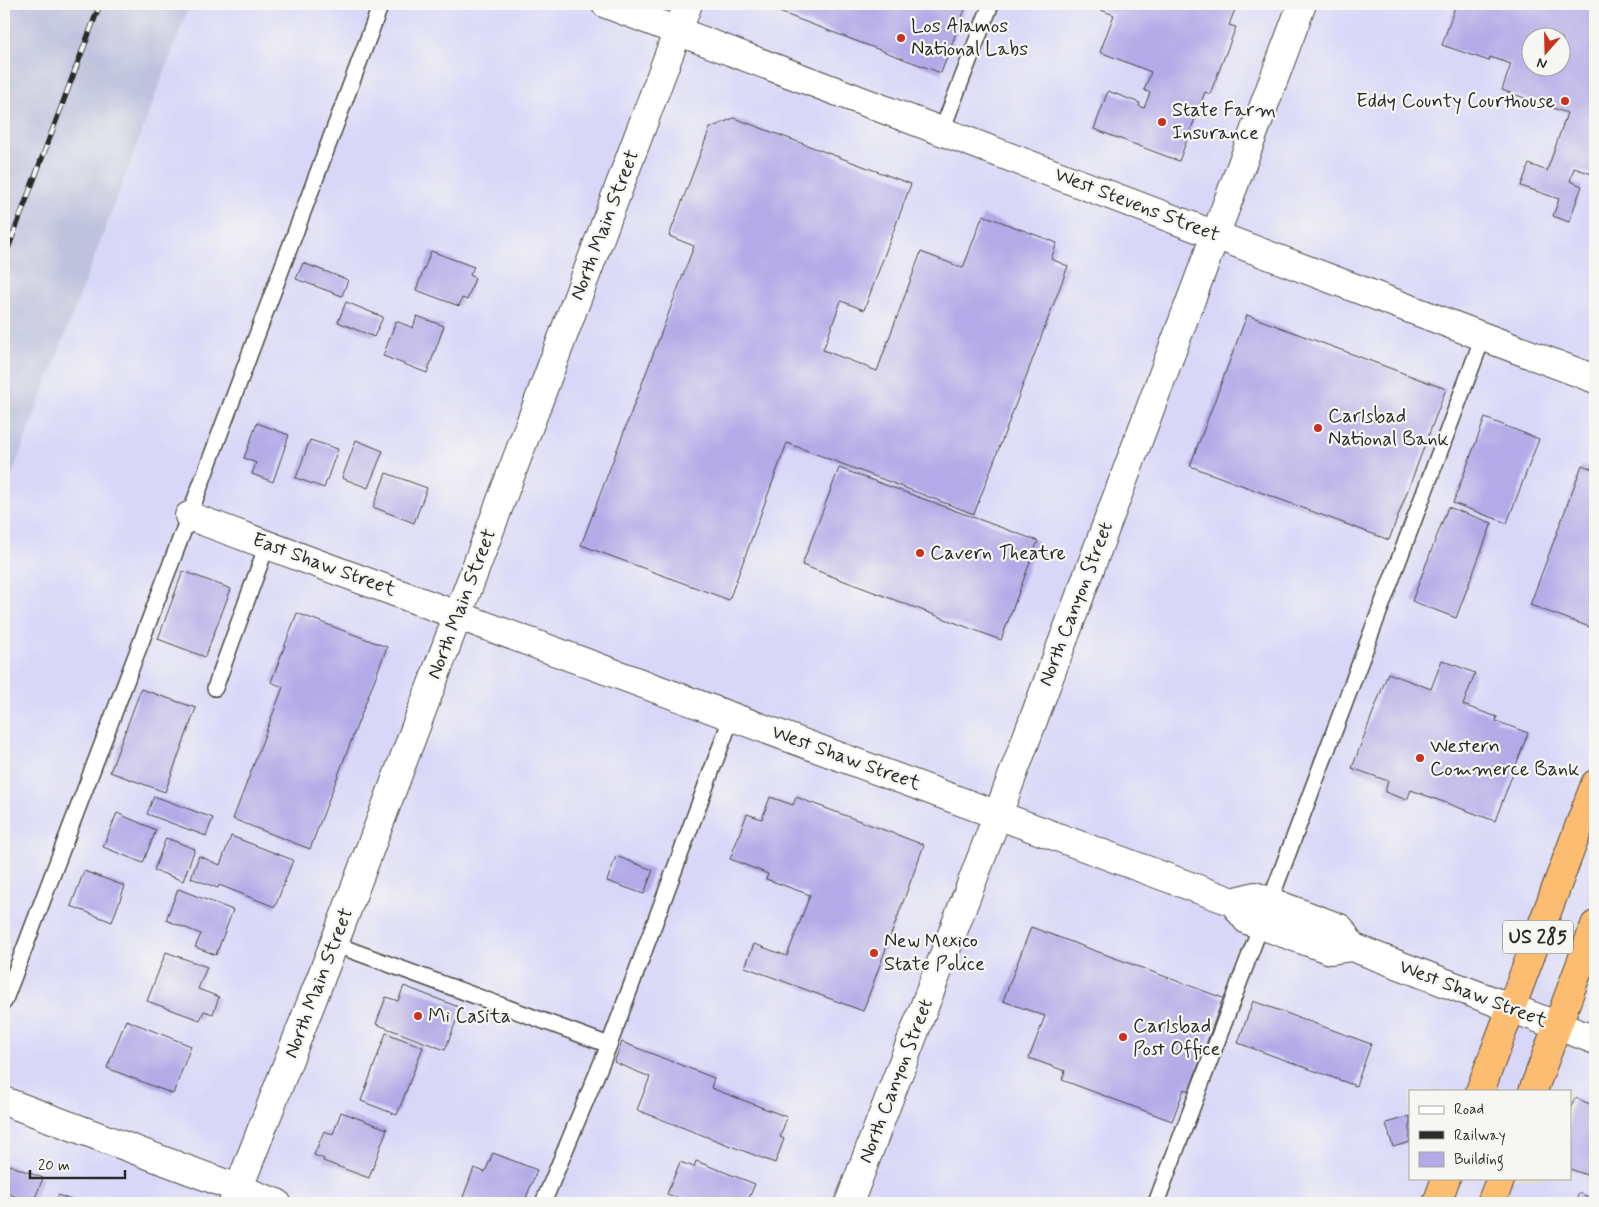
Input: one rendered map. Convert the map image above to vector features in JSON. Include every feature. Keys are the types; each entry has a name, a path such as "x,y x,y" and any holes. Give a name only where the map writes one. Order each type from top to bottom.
{"highway":[{"name":"US 285","path":"1480,1090 1595,784"},
{"name":"US 285","path":"1533,1090 1595,925"},
{"path":"1437,1203 1445,1180"},
{"path":"1491,1203 1499,1180"}],"street":[{"name":"West Stevens Street","path":"606,4 1595,379"},
{"name":"North Main Street","path":"236,1196 334,944 688,4"},
{"name":"North Canyon Street","path":"849,1203 998,814 1302,4"},
{"name":"East Shaw Street","path":"189,516 458,614"},
{"name":"West Shaw Street","path":"458,614 1233,902 1255,896 1265,913 1340,928 1352,947 1595,1040"},
{"path":"4,1101 236,1196 277,1203"}],"lane":[{"path":"4,1002 381,4"},
{"path":"942,130 991,4"},
{"path":"1156,1203 1483,337"},
{"path":"215,688 268,545"},
{"path":"544,1203 609,1045 732,716"},
{"path":"334,944 609,1045"}],"shaded area":[{"path":"4,4 190,4 4,496"},
{"path":"190,4 1595,4 1595,1203 4,1203 4,496"}],"building":[{"name":"Los Alamos National Labs","path":"758,4 967,4 941,73"},
{"path":"1086,4 1237,4 1229,25 1236,27 1210,94 1205,92 1179,161 1094,129 1108,91 1140,103 1139,106 1144,108 1150,93 1144,90 1151,72 1100,52 1114,15"},
{"name":"Eddy County Courthouse","path":"1456,4 1595,4 1595,175 1574,168 1570,181 1582,186 1569,222 1553,216 1559,199 1521,186 1529,164 1547,171 1567,113 1502,90 1511,64 1490,57 1489,61 1442,45"},
{"path":"734,118 911,184 864,310 841,301 823,350 877,371 921,252 963,268 983,215 1057,243 1051,259 1068,266 974,514 787,443 729,600 581,545 694,246 669,236 710,128"},
{"path":"431,251 474,267 470,275 475,278 467,300 462,298 459,306 416,290"},
{"path":"303,263 348,280 342,296 296,279"},
{"path":"346,302 383,317 374,337 338,322"},
{"name":"Carlsbad National Bank","path":"1247,315 1446,389 1389,540 1190,466"},
{"path":"417,316 444,326 427,373 383,356 396,321 413,328"},
{"path":"1485,418 1539,439 1507,523 1453,503"},
{"path":"257,423 289,435 273,482 252,474 256,463 244,458"},
{"path":"310,440 338,449 324,488 296,478"},
{"path":"356,440 383,451 368,488 342,478"},
{"path":"1582,465 1595,470 1595,629 1530,605"},
{"name":"Cavern Theatre","path":"839,468 1038,541 1001,640 802,565"},
{"path":"386,473 427,488 414,523 373,507"},
{"path":"1448,507 1492,523 1456,618 1412,601"},
{"path":"183,571 231,589 205,657 158,639"},
{"path":"297,613 387,647 310,849 233,819 283,687 271,682"},
{"path":"1442,660 1475,673 1463,705 1497,717 1496,721 1528,733 1495,821 1411,790 1407,800 1385,792 1388,781 1352,768 1388,673 1431,689"},
{"path":"141,689 196,708 165,792 110,772"},
{"path":"154,796 213,818 206,836 147,814"},
{"path":"770,797 793,805 796,797 924,845 863,1011 745,967 754,944 787,956 810,895 766,879 768,874 730,859 747,814 762,819"},
{"path":"117,813 156,830 143,863 103,847"},
{"path":"231,836 293,860 275,907 219,885 218,888 191,878 199,856 220,865"},
{"path":"166,838 195,849 183,881 154,870"},
{"path":"616,856 653,870 644,894 607,881"},
{"path":"84,871 125,886 112,922 71,906"},
{"path":"178,889 233,910 216,955 195,947 201,934 166,920"},
{"name":"Carlsbad Post Office","path":"1031,927 1223,998 1189,1091 1184,1089 1172,1121 1062,1080 1065,1071 1029,1058 1045,1016 1003,1001"},
{"path":"166,952 207,967 198,989 219,997 213,1014 204,1011 200,1020 147,1001"},
{"name":"Mi Casita","path":"404,986 461,1008 445,1050 376,1024 386,997 398,1001"},
{"path":"1253,1001 1371,1044 1356,1086 1238,1043"},
{"path":"126,1020 191,1046 173,1094 107,1068"},
{"path":"386,1033 423,1047 397,1115 361,1101"},
{"path":"622,1042 714,1078 711,1088 787,1117 780,1137 784,1139 775,1163 637,1110 650,1077 614,1062"},
{"path":"1575,1098 1595,1106 1595,1178 1572,1170 1572,1105"},
{"path":"341,1112 387,1129 369,1178 323,1161 324,1159 314,1155 324,1131 333,1134"},
{"path":"1409,1116 1409,1142 1393,1147 1386,1123"},
{"path":"493,1153 537,1170 524,1203 493,1203 486,1201 485,1203 479,1203 463,1197 474,1168 485,1172"},
{"path":"696,1161 755,1184 747,1203 679,1203 680,1199 667,1194 680,1162 694,1167"},
{"path":"4,1163 43,1178 33,1203 4,1192"},
{"path":"1579,1193 1595,1200 1595,1203 1575,1203"},
{"path":"58,1195 79,1203 55,1203"}],"railway":[{"path":"4,259 100,4"}],"place":[{"name":"Los Alamos National Labs","path":"901,38"},
{"name":"Eddy County Courthouse","path":"1565,101"},
{"name":"State Farm Insurance","path":"1162,122"},
{"name":"Carlsbad National Bank","path":"1318,428"},
{"name":"Cavern Theatre","path":"920,553"},
{"name":"Western Commerce Bank","path":"1420,758"},
{"name":"New Mexico State Police","path":"874,953"},
{"name":"Mi Casita","path":"418,1016"},
{"name":"Carlsbad Post Office","path":"1123,1037"}]}
